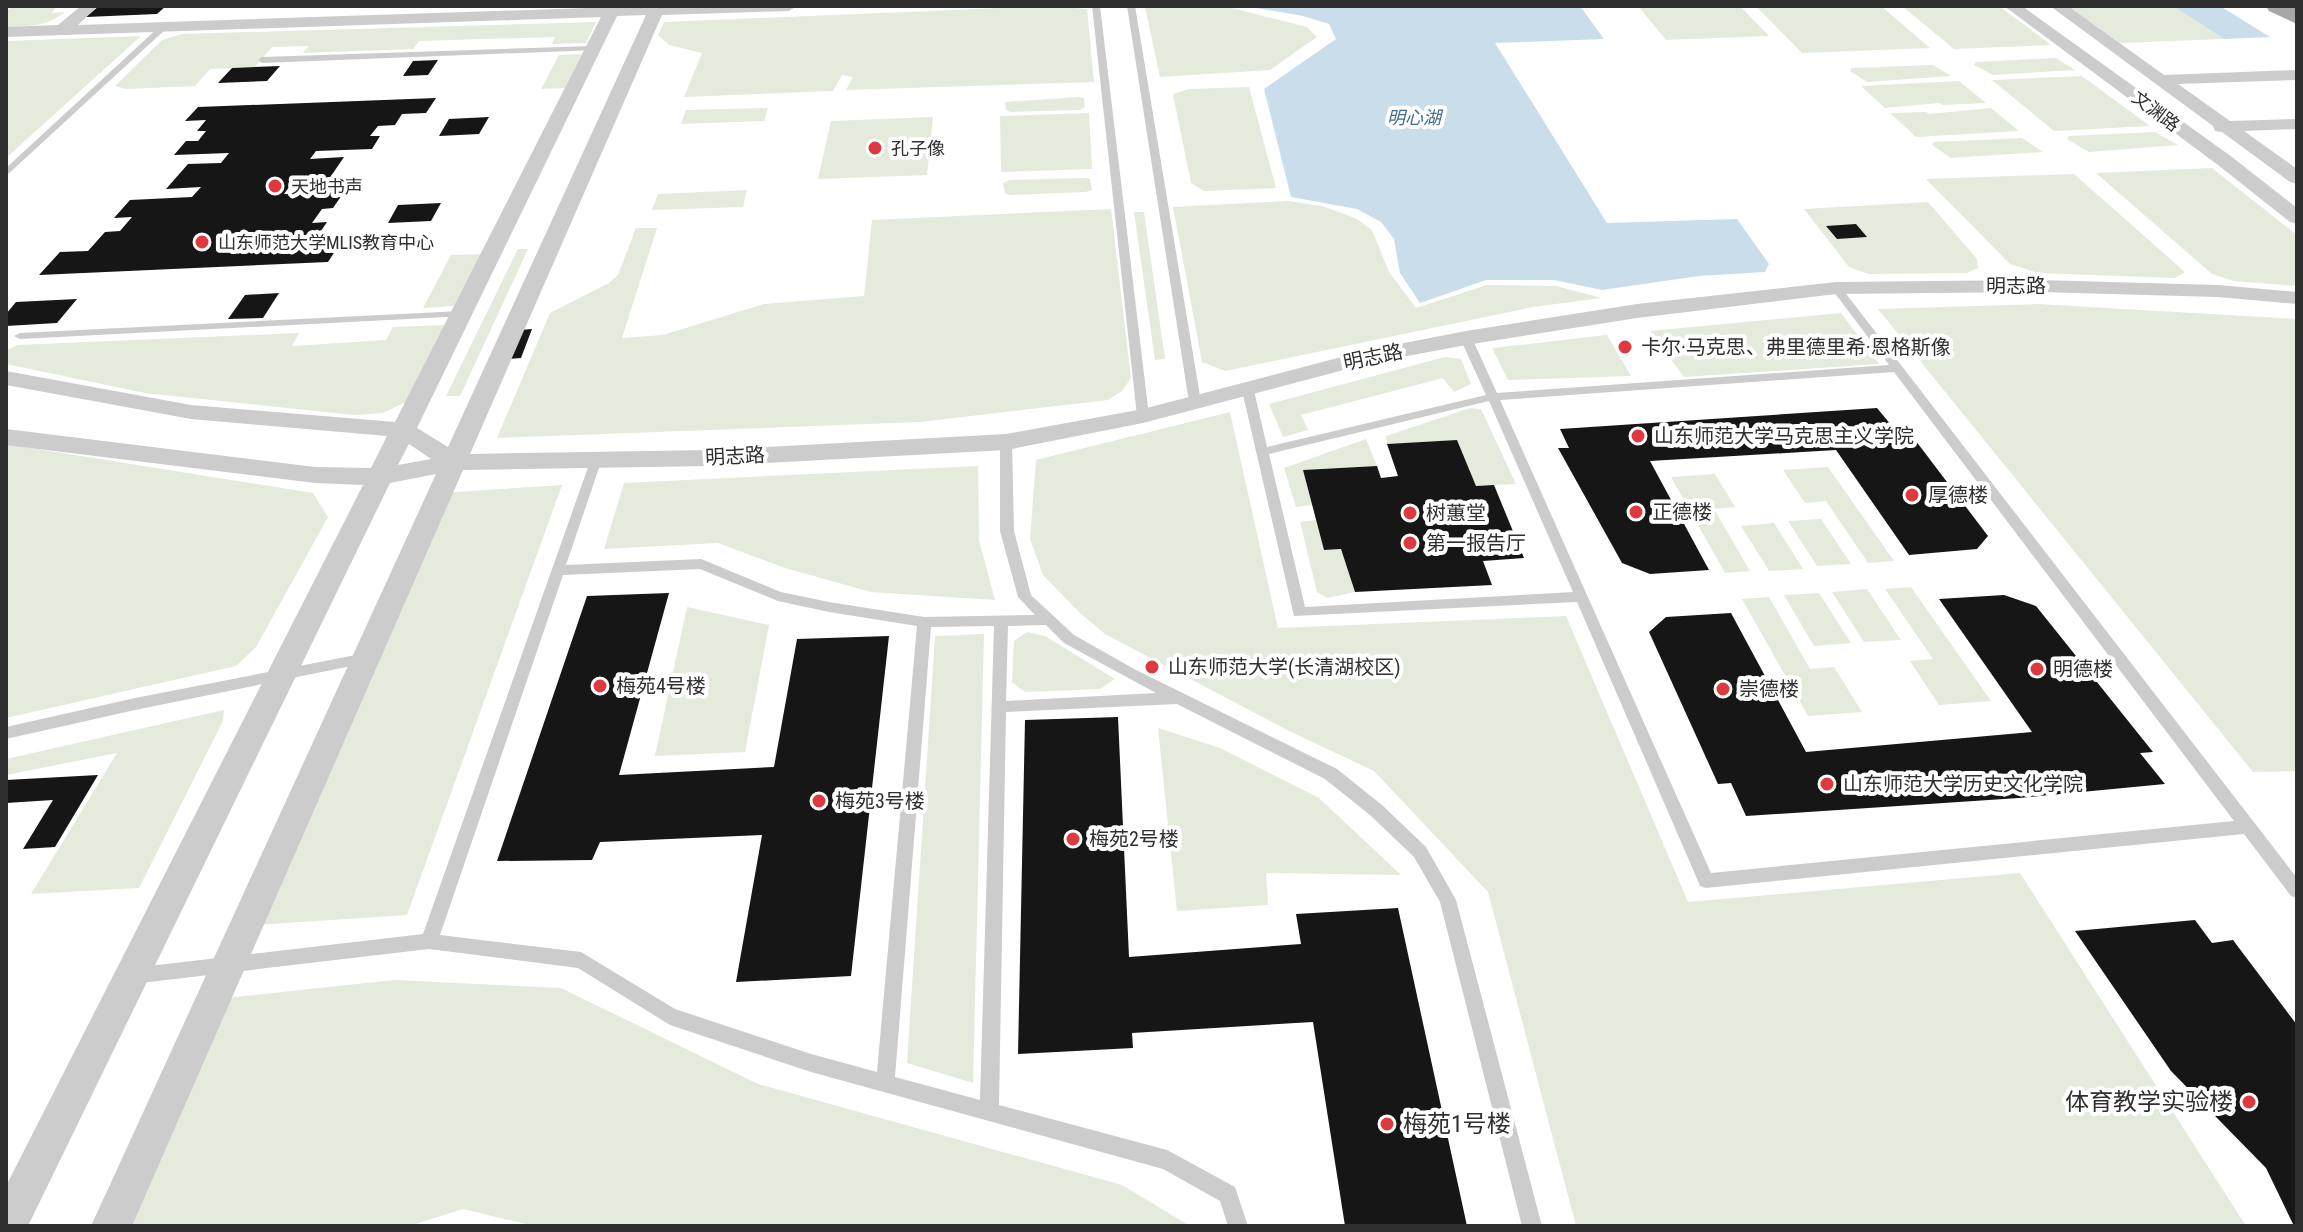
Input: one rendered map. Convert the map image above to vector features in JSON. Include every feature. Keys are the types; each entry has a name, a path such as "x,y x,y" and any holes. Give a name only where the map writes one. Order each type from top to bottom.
{"main road":[{"path":"2278,6 2297,17"}],"street":[{"path":"62,30 90,6"},
{"path":"6,32 163,28 534,10 611,12 789,6"},
{"name":"文渊路","path":"2012,6 2297,218"},
{"name":"文渊路","path":"2058,6 2297,178"},
{"path":"111,1226 656,11"},
{"path":"7,1226 611,12"},
{"path":"2117,82 2297,75"},
{"path":"2181,129 2297,124"},
{"name":"明志路","path":"6,437 272,470 380,477 454,462 709,458 1006,442 1143,416 1247,386 1368,357 1466,338 1637,311 1836,288 2039,286 2218,291 2297,298"},
{"path":"6,378 191,412 403,430 454,462"}],"lane":[{"path":"1096,6 1143,416"},
{"path":"1131,6 1195,402"},
{"path":"6,173 163,28"},
{"path":"262,60 593,48"},
{"path":"1836,288 2297,891"},
{"path":"20,336 461,314"},
{"path":"1466,338 1706,881 2246,827"},
{"path":"1262,452 1492,397 1897,368"},
{"path":"1247,386 1299,612 1582,597"},
{"path":"1006,442 1007,531 1025,597 1069,639 1331,774 1376,810 1420,852 1448,900 1532,1226"},
{"path":"429,941 596,459"},
{"path":"558,570 701,564 778,596 924,622 1049,620"},
{"path":"989,1112 1001,621"},
{"path":"885,1083 924,622"},
{"path":"6,733 366,658"},
{"path":"999,707 1180,698"},
{"path":"132,976 429,941 581,960 670,1016 811,1063 1167,1160 1228,1194 1238,1226"}],"shaded area":[{"path":"13,6 58,6 51,13 65,12 44,23 6,27 6,11"},
{"path":"1045,6 1087,9 1094,82 846,90 853,77 842,75 833,91 684,97 702,53 669,45 658,35 664,22"},
{"path":"1224,6 1307,27 1317,37 1270,70 1160,77 1145,7"},
{"path":"1638,6 1740,6 1769,36 1666,40"},
{"path":"1756,6 1881,6 1930,48 1802,53"},
{"path":"1902,6 1999,6 2051,45 1954,49"},
{"path":"2067,6 2173,6 2224,39 2120,43"},
{"path":"596,22 586,43 552,44 555,37 419,41 413,49 303,53 309,46 272,47 255,67 210,69 195,86 126,89 115,86 162,40 182,34"},
{"path":"141,36 6,158 6,41"},
{"path":"582,54 565,88 541,89 559,55"},
{"path":"2056,58 2075,70 1993,75 1974,65 1976,62"},
{"path":"1933,65 1951,76 1867,82 1850,71 1852,68"},
{"path":"2082,76 2150,126 2054,131 1992,80"},
{"path":"1959,81 1986,103 1885,108 1861,86"},
{"path":"1249,87 1276,188 1204,191 1191,183 1173,94 1189,89"},
{"path":"1084,98 1085,107 1080,110 1011,112 1006,110 1005,102"},
{"path":"768,108 764,121 681,124 686,110"},
{"path":"1991,108 2019,131 1916,137 1890,113 1929,114"},
{"path":"1089,113 1092,169 1001,172 1000,116"},
{"path":"933,117 927,175 818,179 831,121"},
{"path":"2155,132 2178,145 2089,152 2067,139 2069,136"},
{"path":"2022,138 2043,152 1951,158 1932,145 1934,142"},
{"path":"2212,168 2297,235 2297,286 2234,281 2212,274 2096,173"},
{"path":"2074,174 2185,272 2175,278 2038,273 2010,264 1926,179"},
{"path":"1090,179 1092,190 1086,192 1010,195 1005,193 1003,183 1010,180"},
{"path":"747,190 743,207 652,210 658,194"},
{"path":"1288,201 1322,206 1355,218 1372,230 1389,272 1416,308 1487,285 1556,286 1602,298 1533,307 1225,371 1202,362 1173,207"},
{"path":"1928,202 1977,259 1978,268 1967,273 1868,274 1849,267 1804,209"},
{"path":"1111,209 1131,378 1122,391 1108,400 920,422 497,438 550,313 609,283 618,275 636,228 657,228 622,338 663,335 764,304 864,296 872,220"},
{"path":"1134,212 1144,212 1165,359 1155,360"},
{"path":"518,249 528,249 460,396 446,396"},
{"path":"481,254 454,306 423,308 451,255"},
{"path":"2038,304 2297,319 2297,771 2253,772 1878,309"},
{"path":"1841,313 1879,364 1684,377 1650,331"},
{"path":"445,325 408,401 383,413 354,415 145,393 6,364 6,351 17,345 299,333 292,346 386,340 393,327"},
{"path":"1607,335 1631,376 1508,380 1492,348"},
{"path":"1445,357 1461,359 1471,384 1454,392 1443,378 1301,415 1308,430 1283,437 1269,404"},
{"path":"1470,408 1481,409 1516,484 1476,486 1457,440 1387,444 1386,436"},
{"path":"1230,412 1278,628 1566,616 1688,902 2020,873 2246,1226 1576,1226 1488,892 1374,771 1287,730 1105,634 1043,575 1030,539 1036,460"},
{"path":"1366,439 1377,466 1303,470 1312,505 1296,507 1284,468"},
{"path":"6,444 313,493 328,517 256,647 236,666 6,718"},
{"path":"978,466 979,540 995,600 871,592 785,568 718,543 604,549 624,483"},
{"path":"1828,467 1894,561 1868,563 1826,501 1805,503 1783,470"},
{"path":"1715,474 1735,507 1714,509 1750,571 1725,573 1671,477"},
{"path":"562,485 407,915 255,925 439,493"},
{"path":"1821,519 1851,564 1817,566 1788,521"},
{"path":"1316,520 1324,550 1341,549 1355,592 1327,598 1317,592 1300,522"},
{"path":"1774,523 1803,569 1769,571 1741,526"},
{"path":"1911,587 1991,701 1939,705 1910,661 1933,659 1885,589"},
{"path":"1867,589 1901,640 1864,642 1832,592"},
{"path":"1819,593 1851,643 1814,646 1784,595"},
{"path":"1769,597 1810,669 1834,667 1862,712 1808,716 1742,599"},
{"path":"687,607 769,625 745,752 655,756"},
{"path":"1027,632 1045,636 1115,679 1100,689 1025,692 1012,682 1014,641"},
{"path":"984,634 973,1083 907,1063 935,636"},
{"path":"224,710 223,721 139,888 31,894 117,753 6,775 6,759"},
{"path":"1158,728 1220,748 1319,798 1401,875 1266,873 1268,905 1177,911"},
{"path":"394,980 561,988 758,1084 1122,1185 1190,1226 534,1226 463,1209 409,1226 128,1226 227,998"}],"water":[{"name":"明心湖","path":"1245,6 1580,6 1604,39 1495,43 1607,223 1737,219 1769,264 1765,272 1699,276 1602,290 1554,280 1486,280 1420,303 1400,273 1394,239 1381,222 1357,209 1291,197 1264,89 1336,39 1329,24"},
{"path":"2173,6 2220,6 2270,37 2224,39"}],"building":[{"path":"99,6 166,6 157,14 86,17"},
{"path":"438,60 428,75 403,76 413,61"},
{"path":"280,66 267,81 218,83 232,68"},
{"name":"天地书声","path":"436,98 426,113 402,114 395,125 378,126 370,136 380,136 372,149 316,151 310,159 344,157 327,182 292,183 284,194 344,192 333,208 322,209 312,223 327,222 315,240 343,239 328,262 39,275 60,252 88,251 105,232 120,231 132,217 114,218 130,200 192,197 201,187 166,189 188,164 221,163 229,153 174,155 186,141 198,141 206,131 197,131 206,120 185,121 198,107"},
{"path":"489,117 479,134 439,136 449,119"},
{"path":"441,203 431,221 388,223 398,205"},
{"path":"1856,224 1867,237 1837,239 1826,226"},
{"path":"279,293 263,318 228,319 245,295"},
{"path":"77,299 57,323 6,326 6,314 16,302"},
{"path":"532,329 521,358 508,359 520,330"},
{"path":"1877,408 1892,426 1903,424 1988,536 1977,549 1909,555 1836,450 1650,461 1709,570 1650,574 1622,563 1558,448 1569,448 1560,429"},
{"name":"树蕙堂","path":"1457,440 1476,486 1494,485 1524,558 1483,561 1492,585 1355,592 1341,549 1324,550 1303,470 1377,466 1381,478 1398,476 1387,444"},
{"path":"669,593 619,775 774,767 797,639 889,636 851,976 736,982 762,835 600,842 592,860 497,861 587,596"},
{"path":"2004,595 2036,606 2153,752 2140,753 2165,784 2019,798 1746,816 1731,783 1718,784 1649,632 1666,617 1731,613 1806,752 2032,732 1939,599"},
{"path":"1118,717 1129,957 1301,944 1296,914 1398,908 1467,1226 1345,1226 1313,1022 1132,1033 1133,1048 1018,1054 1025,720"},
{"path":"98,775 55,847 23,849 53,800 6,803 6,780"},
{"name":"体育教学实验楼","path":"2195,920 2212,943 2233,940 2297,1025 2297,1226 2294,1226 2266,1168 2171,1071 2075,931"}],"place":[{"name":"孔子像","path":"875,148"},
{"name":"天地书声","path":"275,186"},
{"name":"山东师范大学MLIS教育中心","path":"202,242"},
{"name":"卡尔·马克思、弗里德里希·恩格斯像","path":"1625,347"},
{"name":"山东师范大学马克思主义学院","path":"1638,436"},
{"name":"厚德楼","path":"1912,495"},
{"name":"正德楼","path":"1636,512"},
{"name":"树蕙堂","path":"1410,513"},
{"name":"第一报告厅","path":"1410,543"},
{"name":"山东师范大学(长清湖校区)","path":"1152,667"},
{"name":"明德楼","path":"2037,669"},
{"name":"梅苑4号楼","path":"600,686"},
{"name":"崇德楼","path":"1723,689"},
{"name":"山东师范大学历史文化学院","path":"1827,784"},
{"name":"梅苑3号楼","path":"819,801"},
{"name":"梅苑2号楼","path":"1073,839"},
{"name":"体育教学实验楼","path":"2249,1102"},
{"name":"梅苑1号楼","path":"1387,1124"}]}
